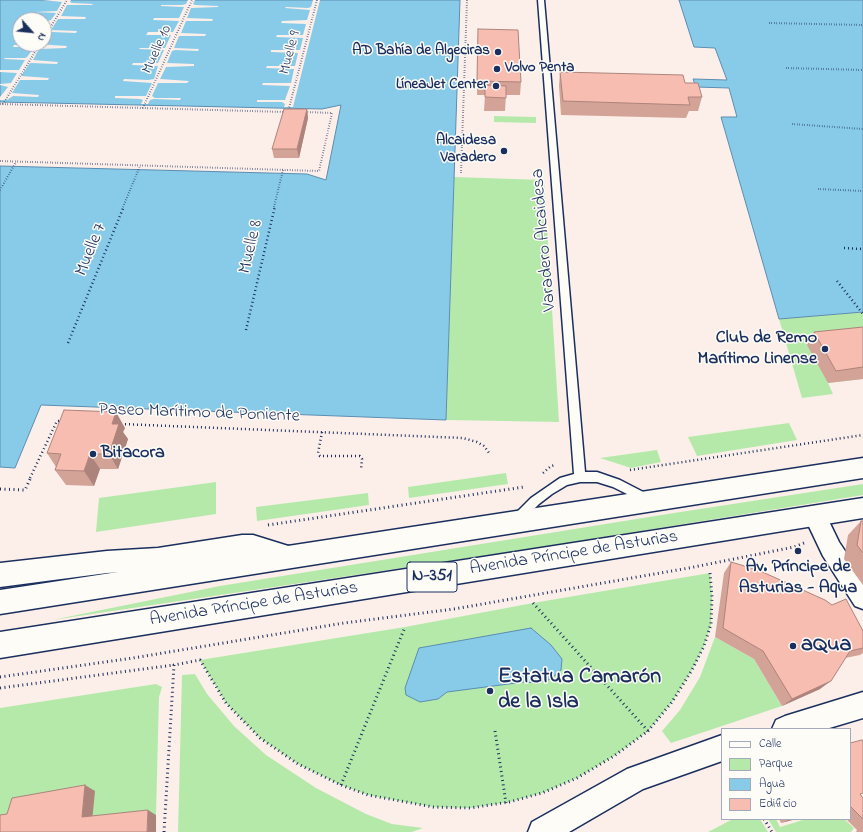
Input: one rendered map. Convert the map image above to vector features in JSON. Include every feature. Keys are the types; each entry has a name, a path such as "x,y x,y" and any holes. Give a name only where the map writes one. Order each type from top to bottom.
{"main road":[{"name":"N-351","path":"0,602 863,468"},
{"name":"Avenida Príncipe de Asturias","path":"0,645 820,526 863,508"},
{"path":"0,575 107,562 158,559 242,546 253,546 289,556"}],"street":[{"path":"820,526 838,561 863,598"},
{"path":"788,728 863,705"},
{"path":"542,832 636,778 721,748"}],"lane":[{"name":"Varadero Alcaidesa","path":"541,0 580,477"},
{"path":"515,521 535,500 548,491 564,481 580,477 597,478 616,484 650,500"}],"path":[{"path":"52,25 67,0"},
{"name":"Muelle 10","path":"143,108 192,0"},
{"name":"Muelle 9","path":"288,112 317,0"},
{"path":"461,173 467,0"},
{"path":"769,23 863,25"},
{"path":"1,104 35,52"},
{"path":"786,68 863,70"},
{"path":"1,104 295,112"},
{"path":"0,161 319,171 332,113 302,112"},
{"path":"792,124 863,129"},
{"path":"0,190 16,162"},
{"name":"Muelle 7","path":"68,344 140,166"},
{"name":"Muelle 8","path":"246,330 283,170"},
{"path":"818,189 863,191"},
{"path":"844,248 863,249"},
{"path":"837,281 863,314"},
{"path":"0,489 25,490 57,421 65,421"},
{"name":"Paseo Marítimo de Poniente","path":"119,424 463,438 477,442 484,446 489,453"},
{"name":"Paseo Marítimo de Poniente","path":"322,432 318,453 320,456 360,456 362,459 361,469"},
{"path":"625,470 639,470 863,435"},
{"path":"541,476 545,470 551,466 579,461"},
{"path":"260,527 531,485"},
{"path":"0,678 141,657 344,623 454,609 689,568 794,547 820,526"},
{"path":"0,688 174,665 200,660 226,703 260,738 298,764 341,785 368,795 433,807 470,808 506,803 542,793 577,778 614,756 648,731 672,702 704,646 711,624 712,597 710,573"},
{"path":"533,603 648,731"},
{"path":"341,785 405,627"},
{"path":"164,832 174,665"},
{"path":"495,731 506,803"},
{"path":"765,820 772,832"}],"green space":[{"path":"494,116 536,117 536,123 494,122"},
{"path":"454,177 544,180 559,422 446,420"},
{"name":"Club de Remo Marítimo Linense","path":"863,312 863,379 828,383 833,394 802,398 779,319"},
{"path":"789,423 797,440 697,456 688,437"},
{"path":"657,450 661,462 631,468 600,458"},
{"path":"506,473 508,484 409,498 408,487"},
{"path":"216,482 216,514 96,532 99,498"},
{"path":"863,484 863,495 530,549 52,620 220,586"},
{"path":"368,493 369,505 257,521 256,507"},
{"path":"710,573 712,597 711,624 704,646 692,670 672,702 648,731 614,756 577,778 542,793 509,802 470,808 433,807 368,795 341,785 298,764 260,738 226,703 200,660 405,627 533,603"},
{"path":"715,637 754,659 782,706 671,743 662,731 680,710 700,677"},
{"path":"195,674 207,694 234,726 266,755 316,788 366,814 392,824 423,828 412,832 178,832 182,675"},
{"path":"156,684 162,687 159,697 156,815 0,832 0,708"},
{"path":"731,820 761,820 768,832 708,832"},
{"path":"769,820 776,820 780,827 803,820 845,820 854,828 851,832 776,832"}],"water":[{"path":"0,0 460,0 446,420 41,405 15,468 0,467 0,166 307,174 326,180 341,105 322,109 0,102"},
{"path":"679,0 863,0 863,312 779,319 721,117 737,117 729,88 696,87 693,79 727,80 715,48 694,47"},
{"path":"531,628 551,645 562,659 561,670 551,679 538,683 524,682 447,692 438,699 420,702 406,695 405,688 419,648"}],"pier":[{"path":"43,0 71,0 70,2 72,3 93,4 67,5 61,16 86,17 85,19 58,19 52,28 52,19 56,13 35,12 57,11 62,2"},
{"path":"188,0 195,0 193,4 195,5 218,7 191,8 187,18 213,19 212,21 186,21 181,33 206,34 205,36 179,36 174,48 199,49 198,51 172,51 167,63 194,64 194,66 166,67 160,79 189,81 187,83 158,83 152,96 155,98 181,98 180,100 154,99 150,100 148,104 141,104 143,100 140,99 115,98 115,96 146,96 152,83 123,81 124,79 154,79 158,66 132,65 133,63 158,63 164,50 139,49 165,48 171,35 146,35 148,32 173,32 179,21 153,20 154,18 179,18 184,7 161,5 182,5 186,4"},
{"path":"313,0 320,0 293,107 284,107 285,104 282,102 257,102 257,100 285,100 290,86 262,85 263,83 291,83 294,69 266,68 267,66 295,66 298,53 271,52 271,50 300,50 303,38 276,37 277,35 303,35 306,24 281,23 282,21 307,20 310,10 285,8 308,8 311,7"},
{"path":"52,30 77,31 76,33 52,32"},
{"path":"52,45 67,46 66,48 52,49"},
{"path":"31,52 37,52 33,60 58,62 57,64 30,63 21,76 49,78 48,80 20,80 12,93 39,95 38,97 13,96 7,100 0,100 0,97 8,87 0,84 11,83 17,73 0,72 0,70 19,70 25,60 4,59 27,57"}],"building":[{"name":"Volvo Penta","path":"478,29 518,30 521,82 477,81"},
{"path":"560,72 683,75 685,83 698,83 702,97 688,97 690,105 563,101"},
{"path":"485,85 506,86 506,98 485,97"},
{"path":"284,109 307,109 297,149 272,149"},
{"path":"863,327 863,367 836,371 814,332"},
{"path":"64,410 116,412 112,424 119,424 109,454 90,454 84,471 55,470 61,454 47,453"},
{"path":"861,521 863,521 863,553 857,545"},
{"name":"aQua","path":"731,562 758,570 825,600 832,605 846,599 863,631 863,648 850,651 831,681 792,699 763,651 723,628"},
{"path":"862,740 863,742 863,793 860,794 863,798 863,819 851,807 851,743"},
{"path":"85,785 82,817 148,810 147,832 0,832 0,815 7,814 12,798"}],"place":[{"name":"AD Bahía de Algeciras","path":"498,52"},
{"name":"Volvo Penta","path":"497,69"},
{"name":"LíneaJet Center","path":"496,86"},
{"name":"Alcaidesa Varadero","path":"504,151"},
{"name":"Club de Remo Marítimo Linense","path":"825,349"},
{"name":"Bitacora","path":"93,454"},
{"name":"Av. Príncipe de Asturias - Aqua","path":"798,551"},
{"name":"aQua","path":"793,646"},
{"name":"Estatua Camarón de la Isla","path":"490,691"}]}
